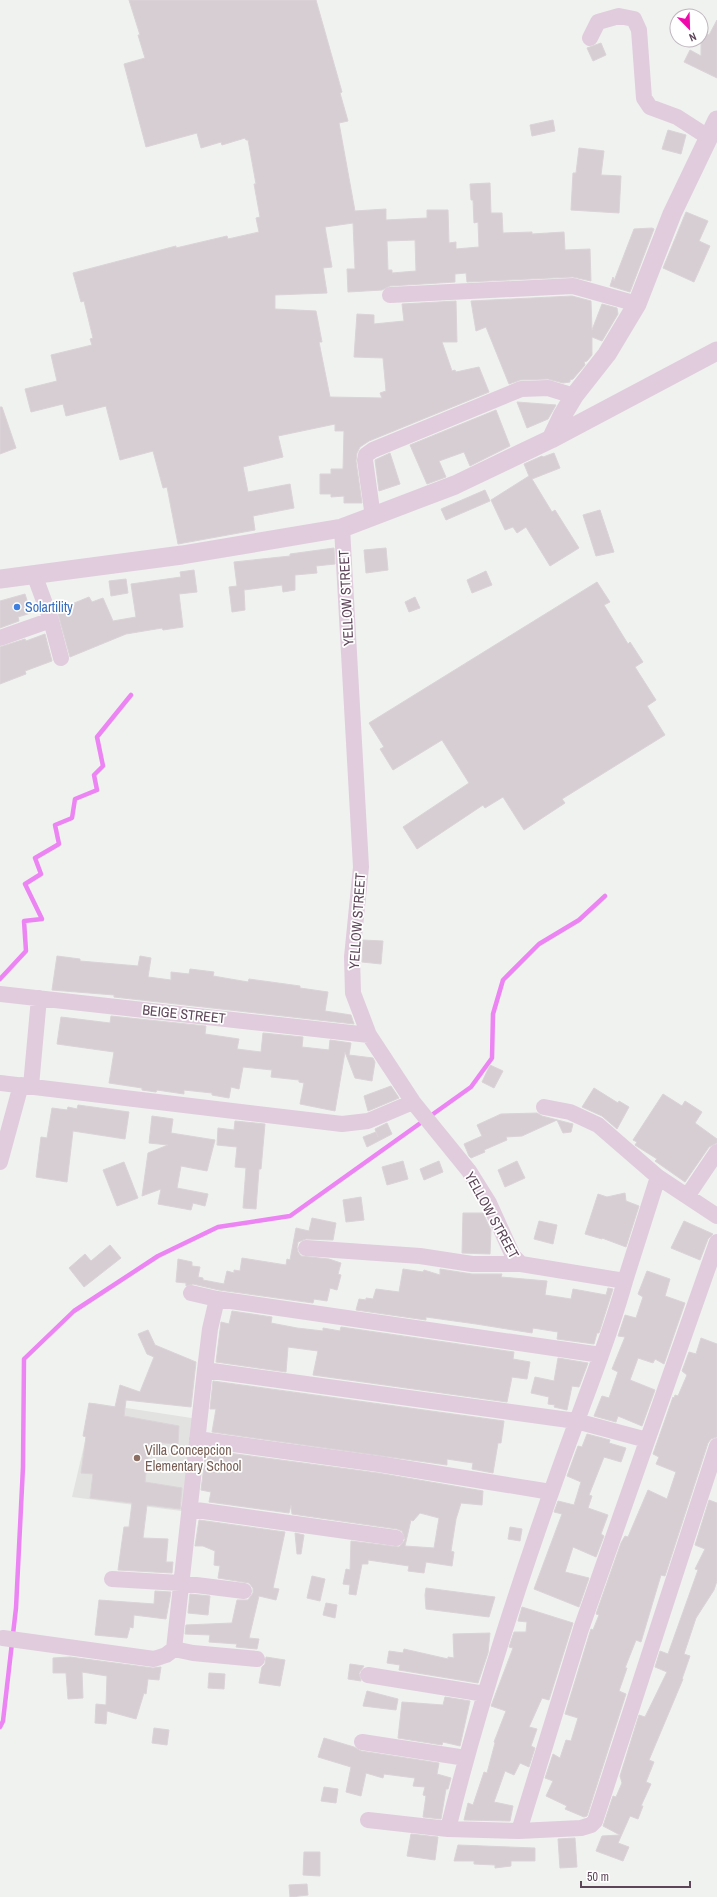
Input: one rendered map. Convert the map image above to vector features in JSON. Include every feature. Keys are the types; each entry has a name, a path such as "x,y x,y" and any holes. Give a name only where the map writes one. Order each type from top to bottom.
{"street":[{"path":"590,38 598,22 618,16 634,19 639,30 644,98 646,103 650,107 677,117 708,137"},
{"path":"551,439 574,396 607,354 637,304 672,214 717,120"},
{"path":"390,295 573,286 637,304"},
{"path":"0,579 182,556 342,528 455,485 551,439 717,350"},
{"path":"373,517 365,460 366,456 373,450 521,389 548,388 574,396"},
{"name":"YELLOW STREET","path":"342,528 361,867 352,957 354,993 369,1035 415,1105 469,1171 489,1203 513,1256 521,1264"},
{"path":"34,574 51,620 62,658"},
{"path":"0,638 51,620"},
{"name":"BEIGE STREET","path":"0,994 369,1035"},
{"path":"0,1162 26,1086 39,998"},
{"path":"0,1083 342,1124 368,1121 415,1105"},
{"path":"544,1107 570,1112 598,1125 658,1177 688,1195 717,1216"},
{"path":"688,1195 717,1152"},
{"path":"448,1829 466,1758 485,1694 551,1492 576,1421 614,1324 625,1281 658,1177"},
{"path":"519,1831 581,1629 717,1242"},
{"path":"306,1248 420,1256 472,1264 521,1264 625,1281"},
{"path":"191,1293 217,1299 601,1355"},
{"path":"3,1638 154,1659 166,1655 174,1649 180,1583 210,1329 217,1299"},
{"path":"205,1370 576,1421 647,1440"},
{"path":"197,1439 379,1464 551,1492"},
{"path":"368,1820 448,1829 519,1831 587,1827 595,1821 717,1446"},
{"path":"189,1509 396,1538"},
{"path":"112,1579 180,1583 244,1591"},
{"path":"174,1649 193,1653 257,1658"},
{"path":"368,1675 485,1694"},
{"path":"362,1742 466,1758"}],"shaded area":[{"name":"Villa Concepcion Elementary School","path":"94,1403 198,1419 189,1512 72,1497"}],"building":[{"path":"129,0 316,0 342,92 340,93 348,121 339,123 355,211 386,209 386,220 427,218 427,210 448,210 449,243 456,242 456,249 479,247 478,222 474,223 473,200 471,200 470,184 490,183 491,213 502,213 503,233 532,232 532,234 564,232 565,250 590,249 591,281 573,277 467,282 466,273 455,274 455,282 390,286 382,290 348,292 347,269 355,269 353,223 325,227 332,267 323,268 327,293 275,295 275,309 316,311 322,342 319,342 330,397 382,398 380,393 386,391 383,358 354,357 357,314 374,315 374,324 404,321 402,304 456,301 457,342 442,342 452,371 455,370 456,372 479,367 489,392 369,441 360,447 357,453 356,461 362,503 344,503 344,496 331,497 331,494 320,494 320,474 331,474 331,469 343,469 344,431 335,431 335,424 278,436 283,457 243,467 248,492 290,484 294,508 253,516 255,530 178,544 167,487 163,488 153,451 120,460 106,406 66,416 63,404 31,412 25,389 57,381 51,355 92,345 90,339 93,338 84,301 81,302 73,273 176,246 176,248 227,236 228,239 259,232 256,218 260,217 248,140 245,138 222,145 221,142 201,148 197,133 146,147 124,64 145,58 138,35 140,35","holes":["415,240 416,271 392,273 392,270 388,270 387,241"]},
{"path":"717,20 717,78 684,62 690,50 701,56 701,48 709,48 709,35"},
{"path":"601,43 606,55 593,61 587,48"},
{"path":"553,120 555,131 532,136 530,125"},
{"path":"668,130 686,135 681,154 662,149"},
{"path":"579,148 604,151 601,175 621,176 619,213 571,210 573,173 576,173"},
{"path":"686,212 708,221 699,241 710,246 694,282 663,268"},
{"path":"634,229 654,229 630,292 610,286 613,277 614,281"},
{"path":"572,296 591,301 592,330 602,304 617,308 618,314 602,341 592,337 592,355 587,361 584,362 585,365 573,379 570,380 570,382 563,383 548,379 520,380 509,384 486,327 476,331 471,301"},
{"path":"517,402 556,405 548,419 527,428"},
{"path":"0,407 2,407 16,448 0,454"},
{"path":"496,410 510,446 470,466 464,452 439,461 446,477 427,484 410,445"},
{"path":"390,453 400,484 379,491 375,460"},
{"path":"554,453 560,468 532,479 552,512 555,510 579,548 550,566 526,527 517,533 513,527 505,530 491,500 529,476 524,464 542,456 543,457"},
{"path":"485,490 490,501 446,520 441,509"},
{"path":"600,510 614,552 596,556 583,515"},
{"path":"334,548 335,564 316,566 317,573 295,575 295,590 283,592 282,585 244,590 245,610 232,612 229,587 237,586 234,562 290,556 290,554"},
{"path":"386,548 388,570 366,573 364,550"},
{"path":"194,570 197,592 179,594 183,627 163,630 162,628 126,634 70,657 57,610 89,597 92,602 103,598 113,621 136,617 131,584 181,577 180,572"},
{"path":"486,571 492,585 472,593 467,580"},
{"path":"126,579 128,593 111,596 109,581"},
{"path":"597,582 610,602 604,605 628,644 630,642 643,662 635,667 656,700 647,706 665,735 562,799 565,803 524,830 503,797 485,808 483,805 417,849 403,827 469,783 442,740 393,770 380,749 384,747 369,723"},
{"name":"Solartility","path":"25,594 31,613 18,617 19,621 0,628 0,601"},
{"path":"415,597 420,608 409,612 405,602"},
{"path":"45,634 52,661 25,671 26,674 0,684 0,647 25,639 26,641"},
{"path":"363,940 383,941 381,964 362,962"},
{"path":"57,956 80,959 80,961 138,966 140,956 151,958 148,977 171,980 171,972 189,974 190,969 214,972 213,976 248,982 249,979 300,986 300,988 328,992 325,1011 351,1015 354,1024 114,997 114,995 52,990"},
{"path":"111,1016 206,1026 205,1034 239,1039 237,1049 261,1052 263,1033 303,1037 302,1047 329,1050 330,1040 351,1043 349,1055 373,1058 375,1062 372,1081 355,1078 345,1052 335,1111 300,1104 304,1083 299,1082 299,1080 271,1077 272,1070 243,1067 239,1089 231,1087 229,1098 212,1095 212,1093 184,1090 184,1094 157,1090 156,1092 142,1090 142,1088 109,1083 114,1052 57,1044 61,1017 110,1023"},
{"path":"490,1065 503,1071 494,1088 482,1082"},
{"path":"391,1086 399,1098 368,1111 364,1096"},
{"path":"594,1088 618,1103 619,1101 629,1107 617,1129 602,1116 582,1107"},
{"path":"663,1094 682,1106 685,1101 702,1112 695,1123 717,1139 717,1143 709,1147 685,1182 655,1161 657,1159 635,1145 637,1142 633,1140"},
{"path":"78,1105 129,1112 125,1139 73,1131 67,1182 36,1177 41,1137 47,1138 52,1108 67,1110 68,1107 77,1109"},
{"path":"537,1113 542,1116 573,1124 571,1132 563,1133 557,1120 522,1136 506,1137 507,1140 484,1150 485,1152 471,1158 469,1156 464,1144 482,1136 477,1125 501,1114"},
{"path":"152,1116 173,1119 171,1133 215,1140 207,1171 181,1166 177,1188 208,1194 205,1206 193,1203 191,1210 158,1204 161,1189 142,1196 148,1153 168,1145 149,1143"},
{"path":"235,1121 265,1124 261,1169 259,1169 256,1209 243,1208 246,1168 235,1167 237,1147 217,1145 218,1128 234,1130"},
{"path":"387,1123 392,1134 367,1147 363,1137 376,1132 378,1137 375,1129"},
{"path":"403,1161 408,1179 387,1185 382,1167"},
{"path":"439,1161 443,1172 424,1180 420,1169"},
{"path":"517,1161 525,1178 505,1187 498,1170"},
{"path":"124,1162 138,1198 117,1206 103,1170"},
{"path":"625,1193 626,1201 639,1206 626,1247 602,1238 585,1234 598,1194 607,1197"},
{"path":"361,1197 364,1220 346,1222 343,1200"},
{"path":"463,1213 483,1213 491,1230 490,1254 462,1253"},
{"path":"312,1218 336,1223 333,1240 306,1239 298,1242 297,1247 301,1256 329,1259 341,1263 338,1274 341,1275 337,1290 330,1288 327,1301 314,1299 313,1303 219,1290 193,1284 186,1286 186,1283 176,1282 178,1259 192,1262 192,1266 200,1267 198,1277 203,1278 203,1280 224,1284 227,1271 234,1273 234,1270 240,1271 242,1258 286,1265 287,1259 290,1260 296,1228 309,1231"},
{"path":"539,1221 557,1225 553,1244 534,1239"},
{"path":"684,1221 713,1234 708,1239 700,1260 671,1248"},
{"path":"110,1245 121,1258 84,1287 69,1268 85,1254 91,1261"},
{"path":"403,1269 423,1272 424,1270 440,1275 440,1269 472,1274 502,1274 501,1277 547,1281 545,1295 571,1299 573,1289 606,1295 608,1288 613,1289 594,1344 557,1339 558,1332 533,1328 532,1333 426,1317 426,1320 356,1310 359,1299 373,1299 376,1289 399,1292"},
{"path":"647,1271 670,1279 665,1296 685,1303 664,1364 655,1359 653,1363 638,1358 630,1380 655,1390 642,1426 618,1416 616,1422 594,1416 602,1396 609,1398 618,1372 612,1369 625,1337 618,1336 625,1315 636,1318 643,1297 638,1294"},
{"path":"232,1311 272,1317 271,1323 297,1328 323,1331 323,1328 340,1331 341,1327 514,1352 513,1359 530,1362 527,1379 512,1377 507,1402 313,1375 318,1351 288,1347 286,1372 216,1362 221,1322 229,1324"},
{"path":"148,1330 155,1345 196,1362 191,1407 126,1400 124,1416 179,1426 178,1444 150,1442 145,1482 182,1488 180,1509 147,1505 143,1538 168,1539 166,1562 173,1562 172,1573 118,1570 124,1527 129,1527 132,1503 90,1498 93,1474 81,1473 86,1437 83,1436 89,1403 115,1407 120,1385 140,1392 154,1357 147,1354 138,1334"},
{"path":"701,1338 717,1344 717,1437 711,1439 708,1443 665,1576 661,1575 641,1642 636,1640 625,1668 627,1668 619,1691 626,1694 587,1816 584,1817 565,1809 567,1806 546,1796 553,1781 545,1778 553,1754 560,1758 566,1740 571,1741 578,1718 565,1714 590,1632 591,1629 593,1630 599,1615 596,1614 621,1543 625,1536 628,1537 648,1490 667,1499 676,1472 656,1464 659,1457 653,1454 673,1397 674,1398 675,1395 678,1396 687,1375 682,1371 689,1352 696,1354"},
{"path":"558,1358 588,1363 579,1387 572,1386 567,1410 548,1404 549,1397 531,1393 535,1377 554,1381"},
{"path":"213,1381 504,1421 501,1443 498,1443 493,1473 472,1469 473,1463 447,1459 447,1465 212,1432 216,1409 210,1409"},
{"path":"587,1434 610,1440 609,1443 626,1448 621,1462 604,1457 589,1495 592,1496 588,1508 608,1515 601,1534 604,1536 596,1557 573,1547 565,1572 589,1578 579,1607 534,1589 562,1514 554,1512 558,1501 574,1505 581,1482 567,1476 578,1446 582,1447"},
{"path":"206,1450 378,1473 483,1491 482,1505 461,1503 456,1519 451,1551 454,1552 452,1566 426,1562 424,1573 408,1571 409,1566 368,1560 368,1564 362,1564 356,1595 349,1594 350,1585 343,1584 346,1569 350,1570 351,1541 399,1547 405,1540 402,1531 397,1529 292,1514 291,1505 289,1513 209,1502 211,1492 201,1490","holes":["420,1513 439,1518 434,1548 405,1546 411,1520 413,1521"]},
{"path":"709,1500 717,1503 717,1581 714,1590 696,1618 684,1654 690,1656 683,1679 649,1760 654,1762 646,1782 651,1784 641,1806 643,1806 638,1819 630,1816 618,1843 629,1847 623,1861 596,1851 602,1836 620,1835 603,1826 613,1796 616,1797 622,1783 620,1776 639,1715 645,1717 667,1672 655,1667 660,1651 668,1654 698,1570 695,1569 705,1549 695,1545"},
{"path":"199,1520 285,1532 273,1588 279,1589 276,1600 259,1596 249,1638 259,1639 257,1649 236,1647 237,1644 209,1642 210,1635 185,1634 186,1625 232,1623 237,1600 248,1600 253,1593 253,1588 249,1583 218,1578 220,1566 214,1565 215,1551 203,1546 195,1546"},
{"path":"510,1527 522,1529 520,1541 508,1539"},
{"path":"295,1533 304,1535 301,1554 297,1554"},
{"path":"312,1576 325,1579 320,1601 307,1598"},
{"path":"426,1588 495,1597 489,1617 426,1609"},
{"path":"155,1591 171,1592 166,1619 134,1615 133,1628 130,1627 127,1638 95,1635 99,1600 154,1604"},
{"path":"190,1594 210,1596 208,1615 188,1613"},
{"path":"326,1603 337,1605 335,1618 323,1615"},
{"path":"522,1607 573,1623 549,1700 542,1698 529,1727 537,1729 531,1746 535,1748 529,1767 520,1763 514,1775 505,1771 494,1802 513,1806 510,1821 464,1820 468,1803 473,1805 484,1772 487,1773 494,1742 506,1711 491,1706 513,1648 509,1647 514,1632 526,1632 527,1622 518,1621"},
{"path":"490,1633 488,1653 478,1683 399,1670 400,1665 387,1663 389,1651 403,1653 404,1649 448,1659 448,1657 454,1658 453,1634"},
{"path":"70,1657 153,1668 161,1667 159,1680 148,1679 146,1694 144,1693 136,1719 107,1711 106,1724 95,1723 96,1704 106,1705 107,1676 82,1672 83,1698 68,1699 66,1673 53,1673 53,1658"},
{"path":"266,1657 285,1660 280,1686 259,1683 262,1667 265,1664"},
{"path":"350,1664 364,1666 359,1673 361,1681 348,1679"},
{"path":"209,1673 225,1674 224,1689 208,1688"},
{"path":"367,1691 398,1699 396,1710 363,1706"},
{"path":"445,1697 470,1701 460,1746 443,1742 442,1745 398,1738 402,1702 443,1705"},
{"path":"154,1728 169,1730 167,1745 152,1743"},
{"path":"324,1738 354,1747 361,1751 439,1763 437,1774 451,1778 448,1789 446,1789 441,1819 423,1817 426,1796 423,1795 425,1787 413,1786 415,1778 384,1774 383,1778 366,1773 361,1796 346,1792 351,1767 318,1757"},
{"path":"324,1787 338,1789 336,1803 321,1801"},
{"path":"411,1834 438,1837 435,1860 407,1856"},
{"path":"575,1838 577,1867 560,1868 558,1839"},
{"path":"458,1845 535,1848 535,1861 511,1861 511,1866 495,1868 495,1865 474,1864 474,1861 454,1861"},
{"path":"304,1852 320,1852 320,1876 303,1875"},
{"path":"307,1884 308,1895 290,1897 289,1885"}],"waterway":[{"path":"0,979 26,951 24,921 42,919 25,884 41,874 35,858 59,844 55,825 72,818 75,799 97,790 94,775 103,766 97,737 131,695"},
{"path":"0,1727 3,1721 16,1608 23,1467 24,1359 74,1311 158,1256 218,1227 290,1216 471,1087 492,1058 493,1014 503,980 539,944 579,920 605,896"}],"place":[{"name":"Solartility","path":"17,607"},
{"name":"Villa Concepcion Elementary School","path":"137,1458"}]}
